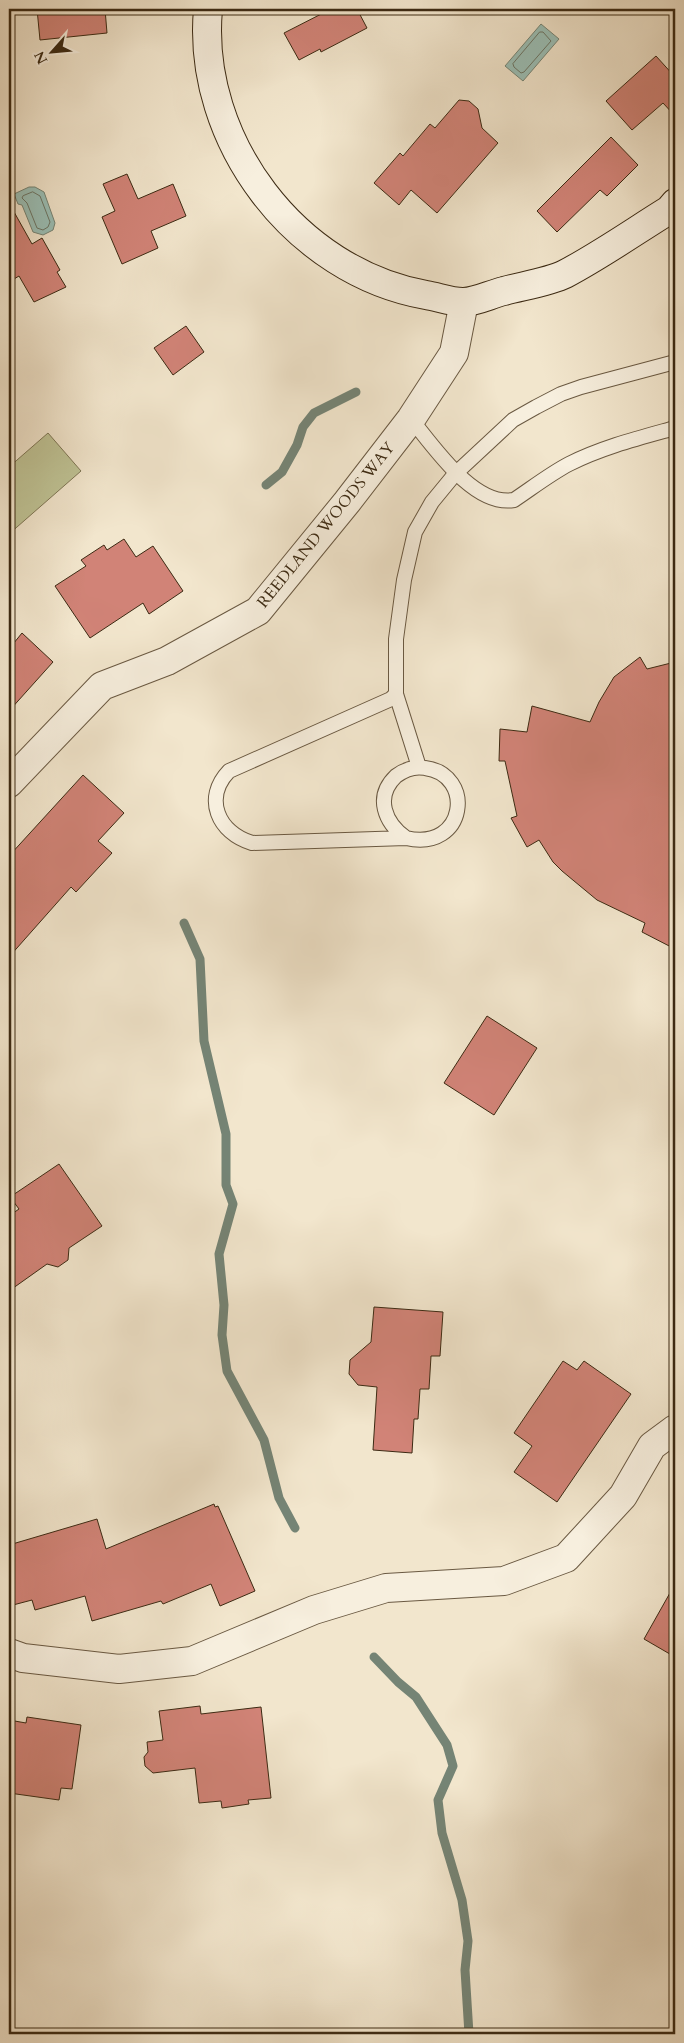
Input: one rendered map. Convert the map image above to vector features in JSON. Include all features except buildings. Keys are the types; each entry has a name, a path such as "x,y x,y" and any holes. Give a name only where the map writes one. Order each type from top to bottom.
{"street":[{"path":"208,9 208,53 222,116 236,150 257,185 284,217 311,243 341,265 401,291 464,302 564,274 669,210 675,202"},
{"name":"REEDLAND WOODS WAY","path":"9,783 102,686 168,661 258,611 347,502 411,419 454,353 464,302"},
{"path":"9,1653 23,1658 119,1669 192,1661 314,1610 386,1588 504,1581 566,1558 623,1496 652,1446 675,1430"}],"lane":[{"path":"419,767 396,694 396,639 404,580 415,532 432,502 455,474 513,420 561,394 675,362"},
{"path":"411,419 455,474 494,500 504,502 514,500 555,473 593,454 620,443 675,428"},
{"path":"396,694 391,699 229,771 220,780 216,793 217,810 222,823 232,834 241,840 252,843 406,838 418,841 430,840 441,836 450,828 456,817 458,805 456,793 451,782 431,768 419,767 407,770 397,776 389,786 384,797 388,822 406,838"}],"green space":[{"path":"48,433 81,471 9,534 9,467"}],"water":[{"path":"541,24 559,39 523,81 505,66"},
{"path":"29,187 35,187 44,192 55,223 53,230 43,235 33,232 22,205 18,204 14,194"}],"waterway":[{"path":"266,485 282,472 297,445 303,427 314,413 356,392"},
{"path":"184,923 200,959 204,1041 226,1134 226,1185 233,1204 219,1254 224,1305 222,1335 227,1371 264,1440 279,1498 295,1528"},
{"path":"374,1657 398,1682 416,1697 447,1745 453,1766 438,1800 442,1833 462,1900 468,1941 465,1970 469,2034"}]}
